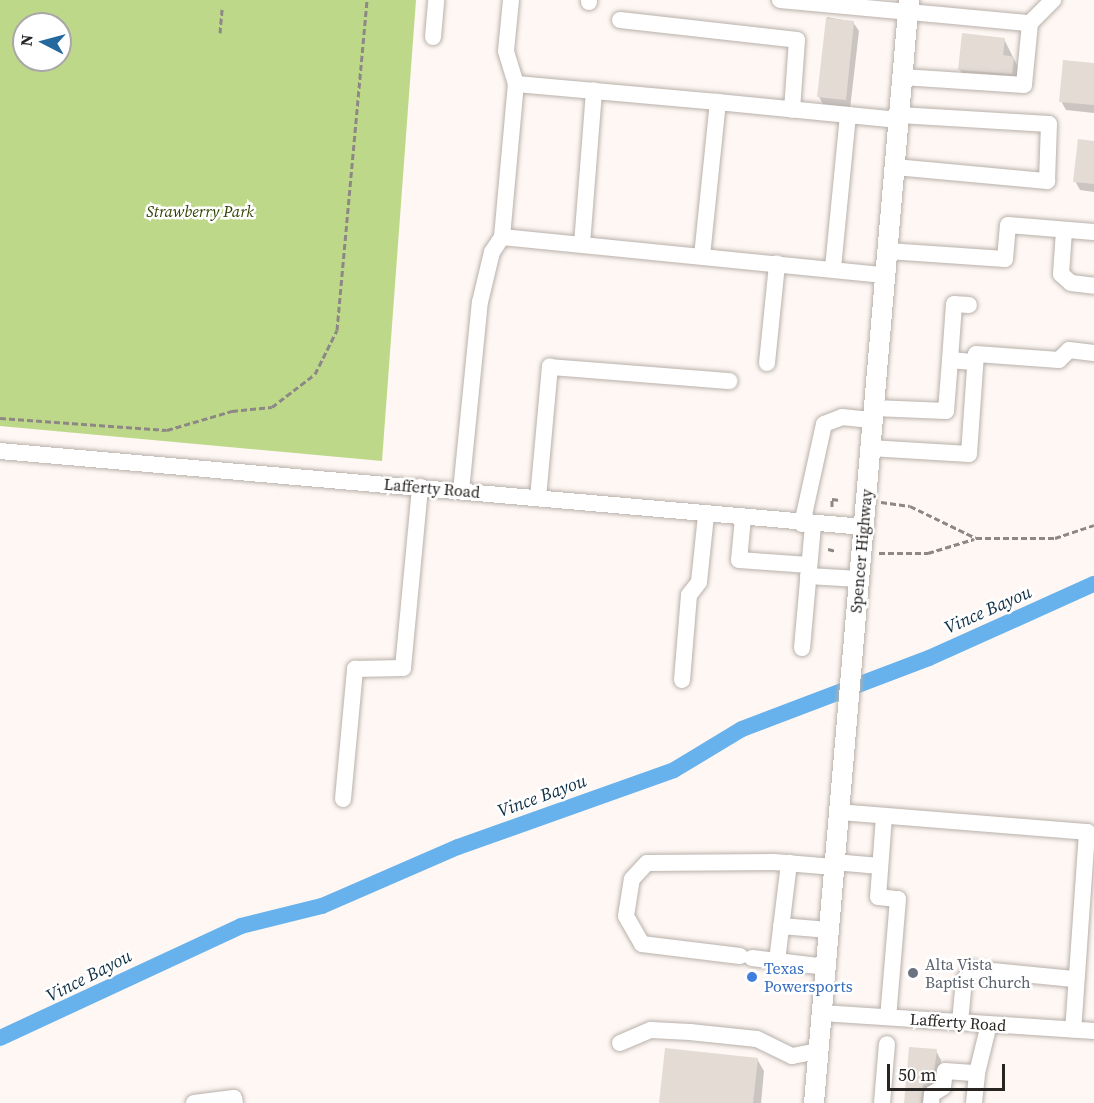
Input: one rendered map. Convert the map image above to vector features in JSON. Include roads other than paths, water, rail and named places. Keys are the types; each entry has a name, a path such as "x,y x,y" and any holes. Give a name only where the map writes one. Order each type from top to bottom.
{"main road":[{"name":"Spencer Highway","path":"814,1103 909,5"}],"street":[{"path":"433,37 436,0"},
{"path":"461,490 480,302 492,252 502,237 516,84 506,51 511,0"},
{"path":"780,0 909,5 971,17 1030,23"},
{"path":"971,17 973,0"},
{"path":"903,77 1024,85 1030,23 1053,0"},
{"path":"620,20 797,40 792,110"},
{"path":"516,84 848,115 1049,124 1047,181 895,167"},
{"path":"582,244 594,90"},
{"path":"702,256 718,102"},
{"path":"833,270 848,115"},
{"path":"888,251 1005,259 1008,225 1094,232"},
{"path":"1064,231 1061,274 1071,283 1094,286"},
{"path":"502,237 886,275"},
{"path":"767,363 777,264"},
{"path":"802,648 809,571 807,525 824,424 842,417 946,411 954,304 969,305"},
{"path":"870,448 969,454 976,354 1059,360 1069,350 1094,353"},
{"path":"950,360 975,363"},
{"path":"538,498 550,366 729,381"},
{"name":"Lafferty Road","path":"0,452 461,490 807,525 864,527"},
{"path":"343,799 355,669 403,668 420,487"},
{"path":"682,680 689,595 699,582 706,515"},
{"path":"742,518 739,560 859,579"},
{"path":"839,812 1087,832 1074,979 1073,1030"},
{"path":"884,816 878,897 898,899 888,1017"},
{"path":"826,967 642,944 626,916 632,879 647,863 789,863 880,866"},
{"path":"777,961 789,863"},
{"path":"781,926 829,930"},
{"path":"960,1022 964,980 972,969 1074,979"},
{"name":"Lafferty Road","path":"822,1013 1094,1031"},
{"path":"974,1103 977,1073 989,1024"},
{"path":"620,1043 651,1030 680,1031 757,1039 792,1056 818,1051"},
{"path":"882,1103 887,1044"},
{"path":"931,1103 932,1095 943,1087 945,1071 977,1073"},
{"path":"194,1103 235,1100"}],"waterway":[{"name":"Vince Bayou","path":"0,1038 241,926 322,906 458,847 674,770 742,729 929,658 1094,584"}],"place":[{"name":"Alta Vista Baptist Church","path":"913,973"},
{"name":"Texas Powersports","path":"752,977"}],"park label":[{"name":"Strawberry Park","path":"200,211"}]}
